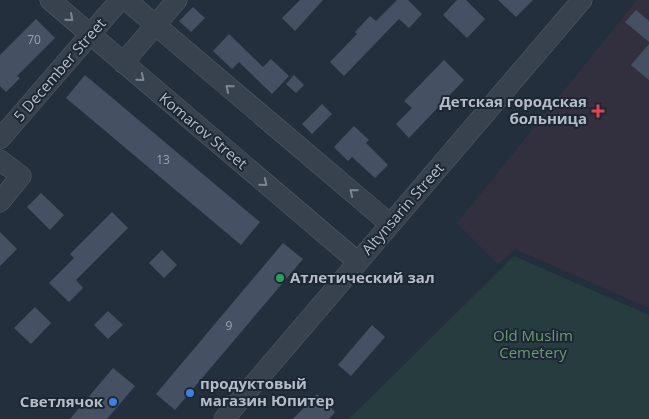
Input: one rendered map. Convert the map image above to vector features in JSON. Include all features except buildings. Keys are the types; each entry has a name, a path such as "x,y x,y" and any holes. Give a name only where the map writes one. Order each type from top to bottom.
{"street":[{"name":"Komarov Street","path":"50,0 358,262"},
{"name":"5 December Street","path":"0,139 120,0"},
{"path":"126,0 390,224"},
{"path":"123,63 177,0"},
{"name":"Altynsarin Street","path":"224,419 582,0"},
{"path":"0,160 21,176 0,202"}],"shaded area":[{"name":"Детская городская больница","path":"637,0 649,0 649,308 515,249 498,264 457,223"}],"green space":[{"name":"Old Muslim Cemetery","path":"514,256 649,315 649,419 349,419"}],"place":[{"name":"Детская городская больница","path":"598,111"},
{"name":"Атлетический зал","path":"280,278"},
{"name":"продуктовый магазин Юпитер","path":"190,393"},
{"name":"Светлячок","path":"113,402"}]}
